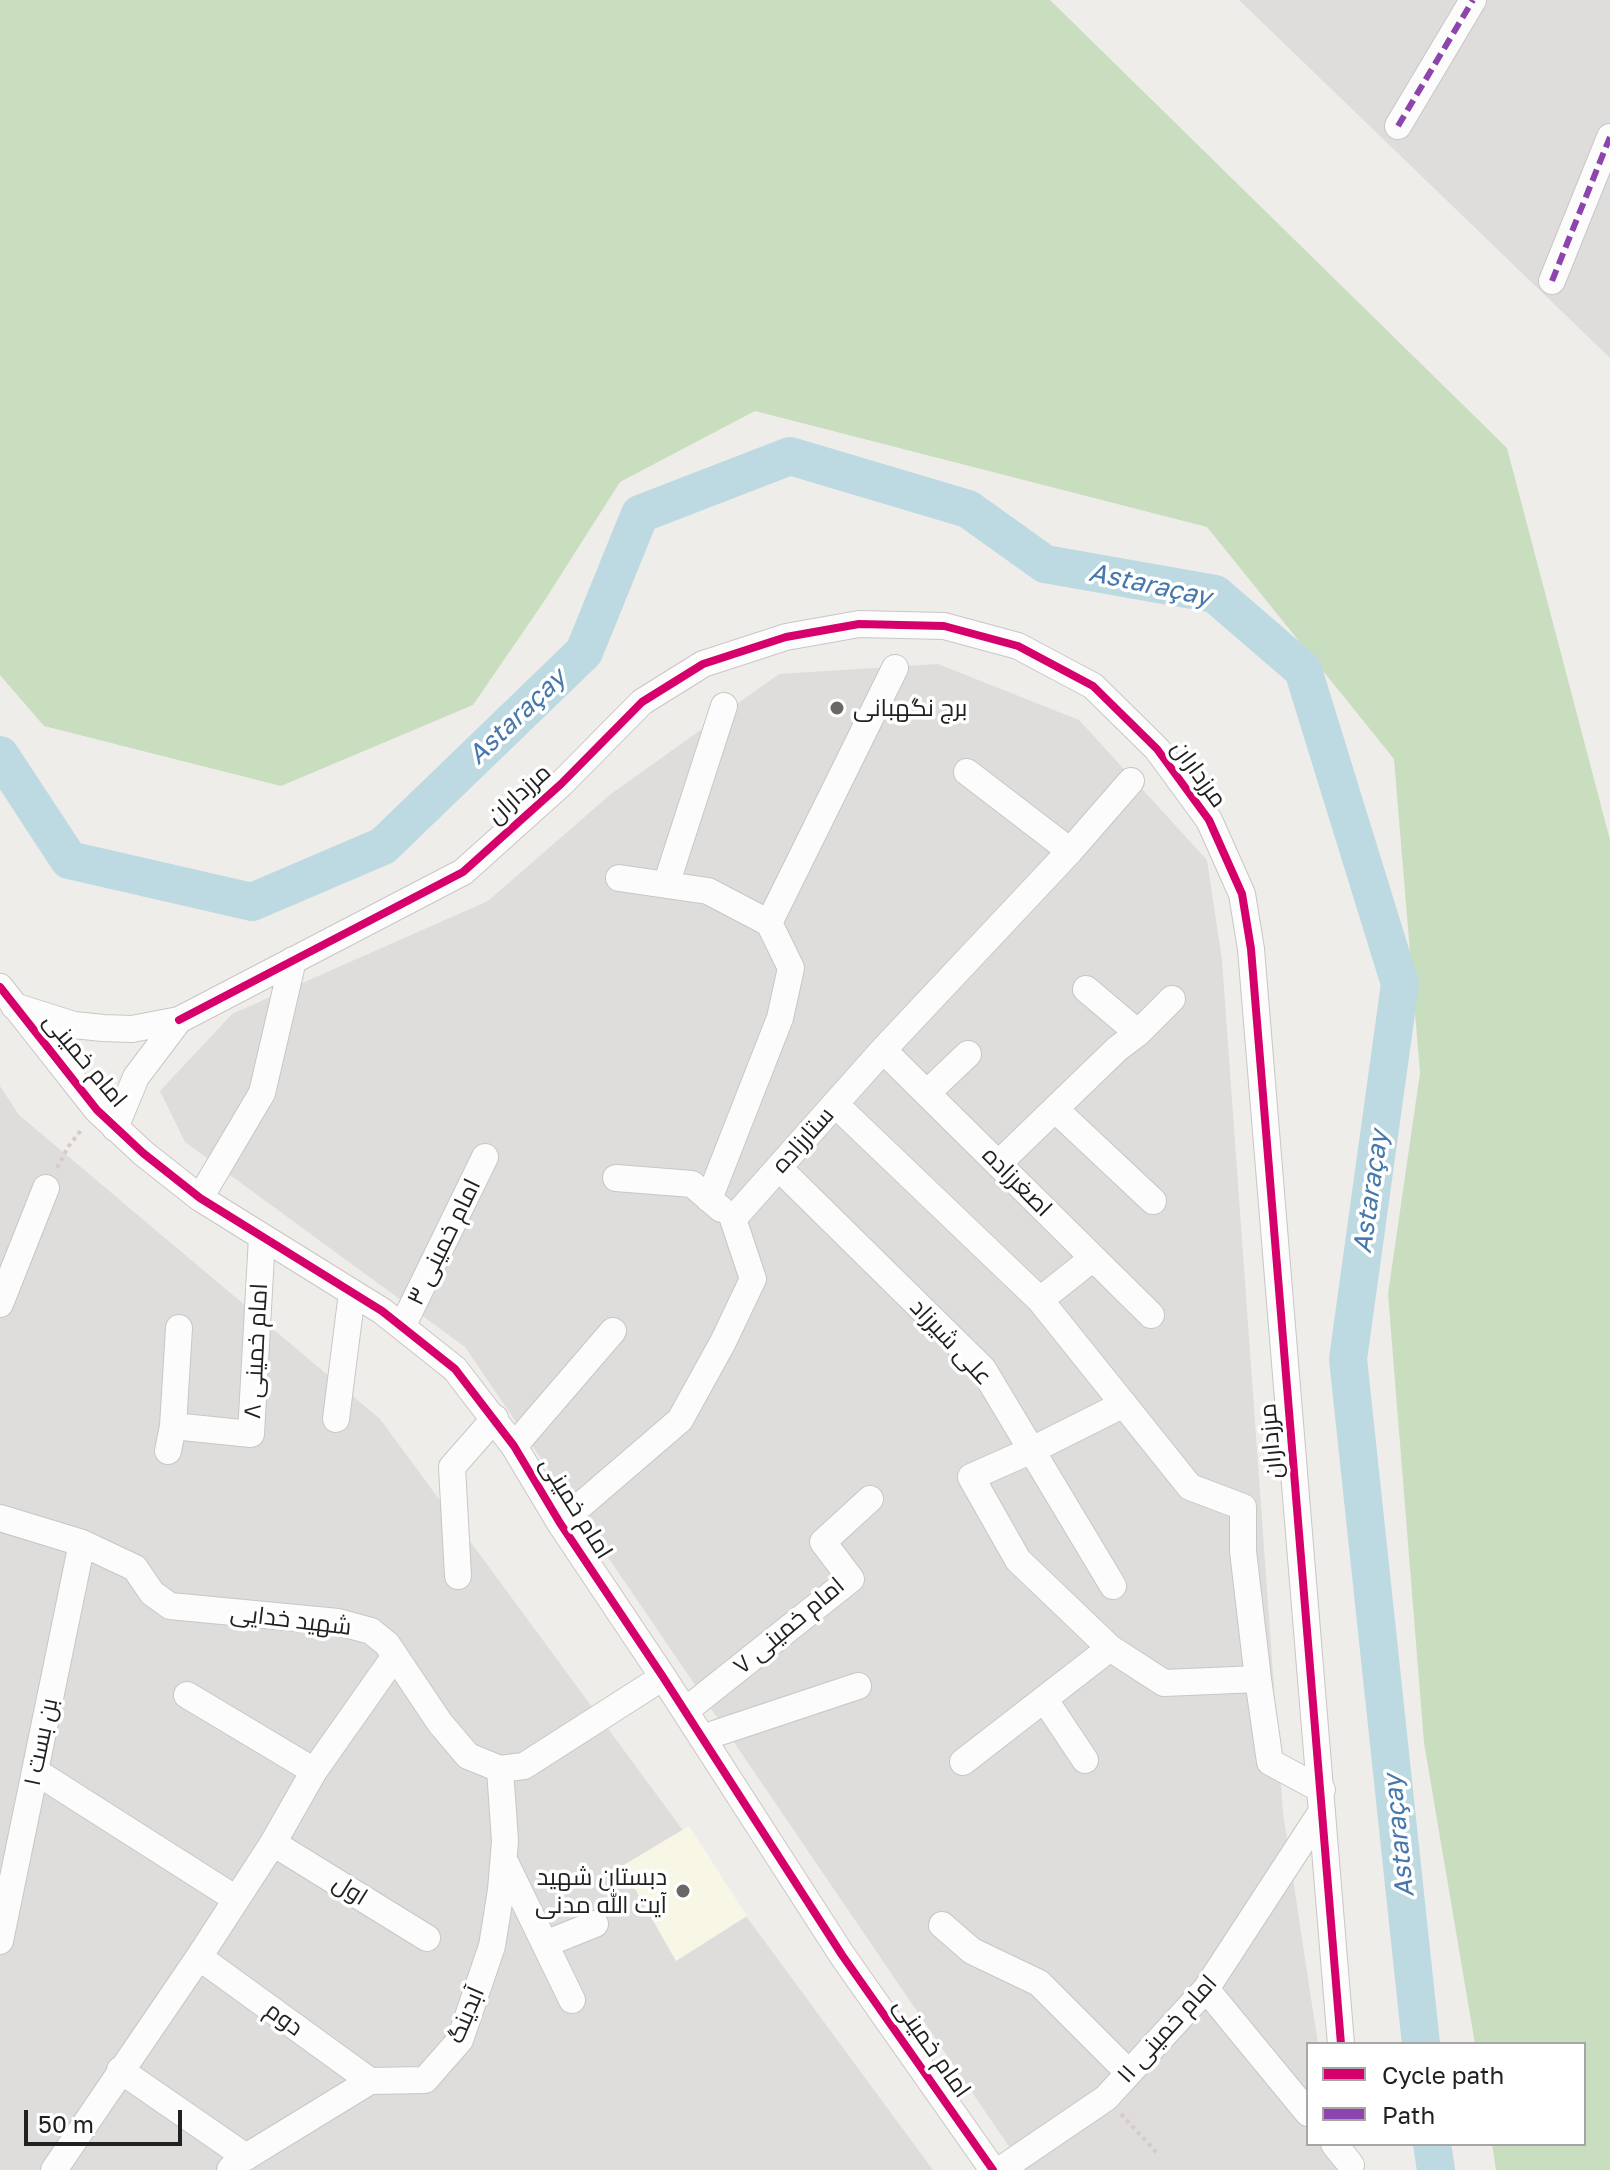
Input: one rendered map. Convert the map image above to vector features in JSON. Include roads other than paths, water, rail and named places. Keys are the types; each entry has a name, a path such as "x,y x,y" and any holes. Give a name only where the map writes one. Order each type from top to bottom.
{"street":[{"path":"1398,126 1473,0"},
{"path":"1552,281 1610,137"},
{"name":"مرزداران","path":"7,997 74,1025 132,1029 179,1020 463,872 561,784 642,702 703,664 786,637 859,624 944,626 1018,646 1093,686 1157,749 1201,808 1242,894 1251,949 1341,2042"},
{"path":"769,923 895,668"},
{"path":"666,885 724,706"},
{"path":"967,772 1070,851"},
{"name":"ستارزاده","path":"733,1219 883,1050 1070,851 1131,781"},
{"path":"619,878 708,891 769,923 791,968 783,1005 709,1199"},
{"path":"200,1198 262,1093 293,960"},
{"path":"1086,989 1138,1033"},
{"name":"امام خمینی","path":"7,997 106,1119 200,1198 352,1293 455,1369 514,1446 560,1523 842,1955 993,2170"},
{"path":"998,1164 1172,999"},
{"name":"مرزداران","path":"106,1119 179,1020"},
{"name":"اصغرزاده","path":"883,1050 1151,1315"},
{"path":"927,1093 968,1054"},
{"path":"835,1104 1040,1300 1190,1487 1243,1507 1243,1551 1270,1762 1322,1800"},
{"path":"1055,1109 1153,1201"},
{"name":"امام خمینی ۳","path":"402,1327 485,1157"},
{"name":"علی شیرزاد","path":"779,1168 983,1369 1113,1586"},
{"path":"560,1523 680,1420 753,1279 733,1219 692,1184 616,1178"},
{"path":"0,1304 46,1188"},
{"name":"امام خمینی ۸","path":"179,1328 171,1438 251,1434 262,1237"},
{"path":"1040,1300 1093,1258"},
{"path":"336,1419 352,1293"},
{"path":"514,1446 613,1331"},
{"path":"1124,1404 971,1477 1018,1560 1110,1648 1164,1683 1258,1679"},
{"path":"458,1576 452,1467 495,1418"},
{"name":"امام خمینی ۷","path":"685,1711 851,1579 823,1542 870,1499"},
{"name":"شهید خدایی","path":"0,1518 82,1543 135,1568 152,1593 170,1606 338,1622 371,1631 387,1644 440,1723 468,1756 500,1769"},
{"name":"بن بست ۱","path":"0,1941 82,1543"},
{"path":"963,1762 1110,1648"},
{"path":"54,2170 199,1957 273,1843 314,1771 395,1656"},
{"path":"500,1769 524,1766 663,1677"},
{"path":"702,1738 858,1686"},
{"path":"187,1695 314,1771"},
{"path":"1045,1700 1085,1760"},
{"name":"آبدینگ","path":"370,2081 425,2080 460,2040 492,1946 505,1841 500,1769"},
{"path":"35,1771 236,1899"},
{"name":"امام خمینی ۱۱","path":"1000,2170 1106,2098 1206,1989 1322,1800"},
{"name":"اول","path":"273,1843 427,1938"},
{"path":"503,1859 572,2000"},
{"path":"545,1944 595,1924"},
{"path":"942,1925 972,1951 1039,1983 1128,2072"},
{"name":"دوم","path":"199,1957 370,2081"},
{"path":"1206,1989 1306,2111"},
{"path":"120,2070 238,2163 370,2081"},
{"path":"1336,2146 1351,2160"}],"waterway":[{"name":"Astaraçay","path":"0,755 69,860 252,902 383,846 584,652 640,514 790,456 968,509 1045,564 1215,594 1303,670 1400,984 1348,1359 1421,2042"},
{"name":"Astaraçay","path":"1432,2146 1436,2170"}],"place":[{"name":"برج نگهبانی","path":"837,708"},
{"name":"دبستان شهید آیت الله مدنی","path":"683,1891"}]}
